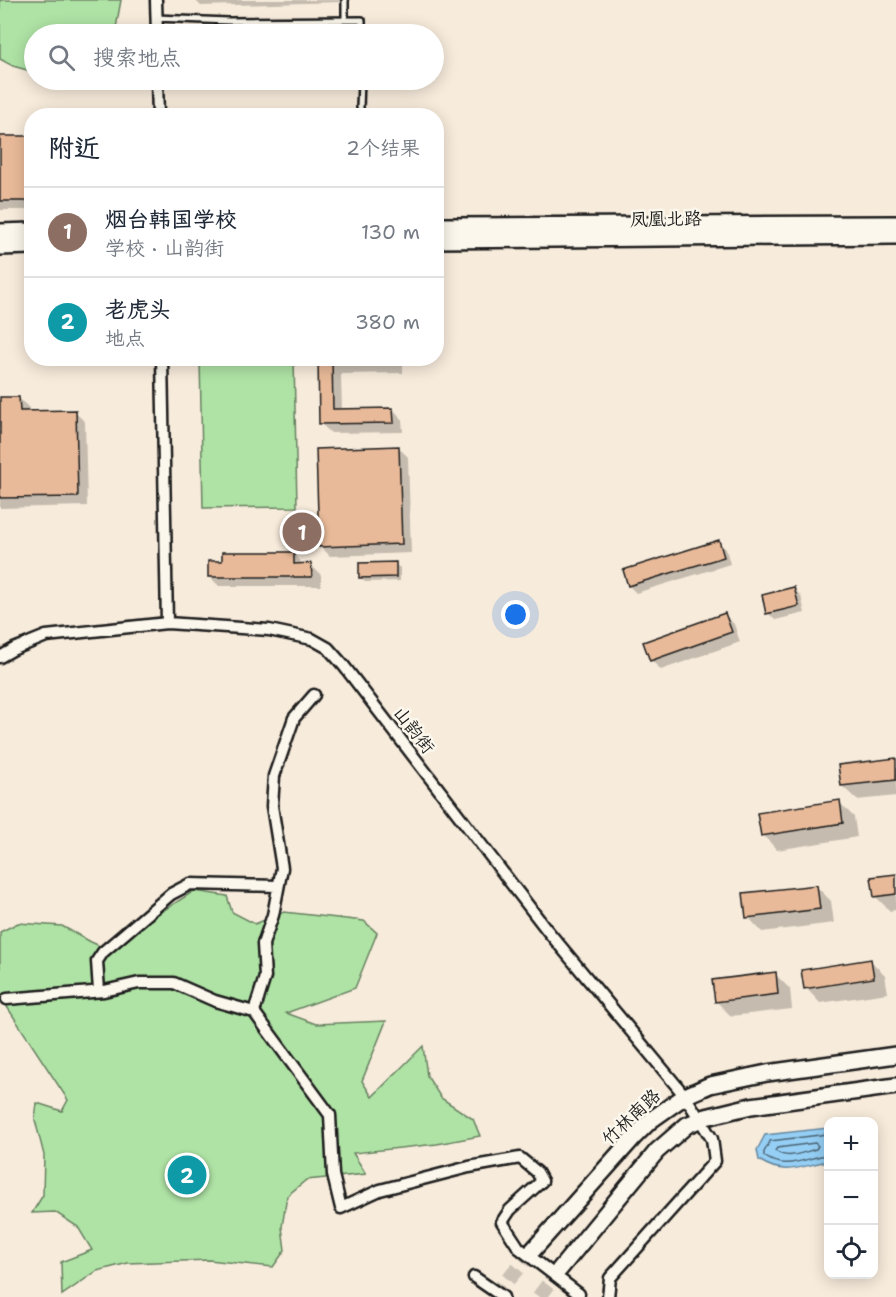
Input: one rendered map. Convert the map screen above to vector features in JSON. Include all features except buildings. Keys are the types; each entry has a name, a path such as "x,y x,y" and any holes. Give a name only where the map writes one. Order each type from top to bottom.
{"street":[{"path":"156,0 156,24"},
{"path":"158,90 158,108"},
{"name":"凤凰北路","path":"444,226 896,224"},
{"path":"0,232 24,231"},
{"name":"凤凰北路","path":"444,240 896,236"},
{"path":"0,247 24,246"},
{"path":"162,366 166,623"},
{"name":"山韵街","path":"0,657 46,636 166,623 269,630 312,639 328,648 547,930 685,1096 712,1139 715,1161 610,1278 608,1297"},
{"path":"254,1012 265,977 263,944 273,915 282,868 272,806 274,776 294,718 314,695"},
{"path":"99,991 97,961 103,952 171,894 190,884 278,886"},
{"path":"8,999 99,991 139,983 174,983 215,1001 254,1012 330,1115 333,1174 341,1209 380,1190 469,1167 520,1158 542,1180 510,1210 502,1222 519,1248 579,1293"},
{"name":"竹林南路","path":"533,1250 651,1119 685,1096 710,1085 767,1073 896,1055"},
{"path":"560,1270 657,1151 679,1131 699,1120 751,1106 896,1086"},
{"path":"474,1277 503,1297"}],"lane":[{"path":"345,0 345,20"},
{"path":"156,18 228,21 362,20 362,24"},
{"path":"360,108 361,90"}],"green space":[{"path":"0,0 121,0 117,24 24,24 24,69 0,59"},
{"path":"200,366 294,366 297,507 203,508"},
{"path":"194,891 227,896 232,912 255,924 284,912 364,921 377,933 355,988 286,1013 316,1024 386,1021 362,1081 372,1097 423,1046 427,1076 441,1098 473,1119 480,1136 437,1144 353,1153 366,1174 306,1180 287,1196 282,1227 285,1250 273,1267 209,1260 128,1263 97,1271 62,1295 61,1262 92,1250 78,1227 55,1212 32,1213 43,1195 44,1155 35,1120 37,1103 62,1111 68,1100 0,996 0,932 18,923 62,926 111,951 145,922"}],"water":[{"path":"824,1128 824,1162 793,1169 768,1165 759,1160 757,1150 765,1135"}],"tunnel":[{"path":"493,1297 533,1250"},
{"path":"539,1297 559,1270"}],"place":[{"name":"烟台韩国学校","path":"302,532"},
{"name":"老虎头","path":"187,1175"}]}
